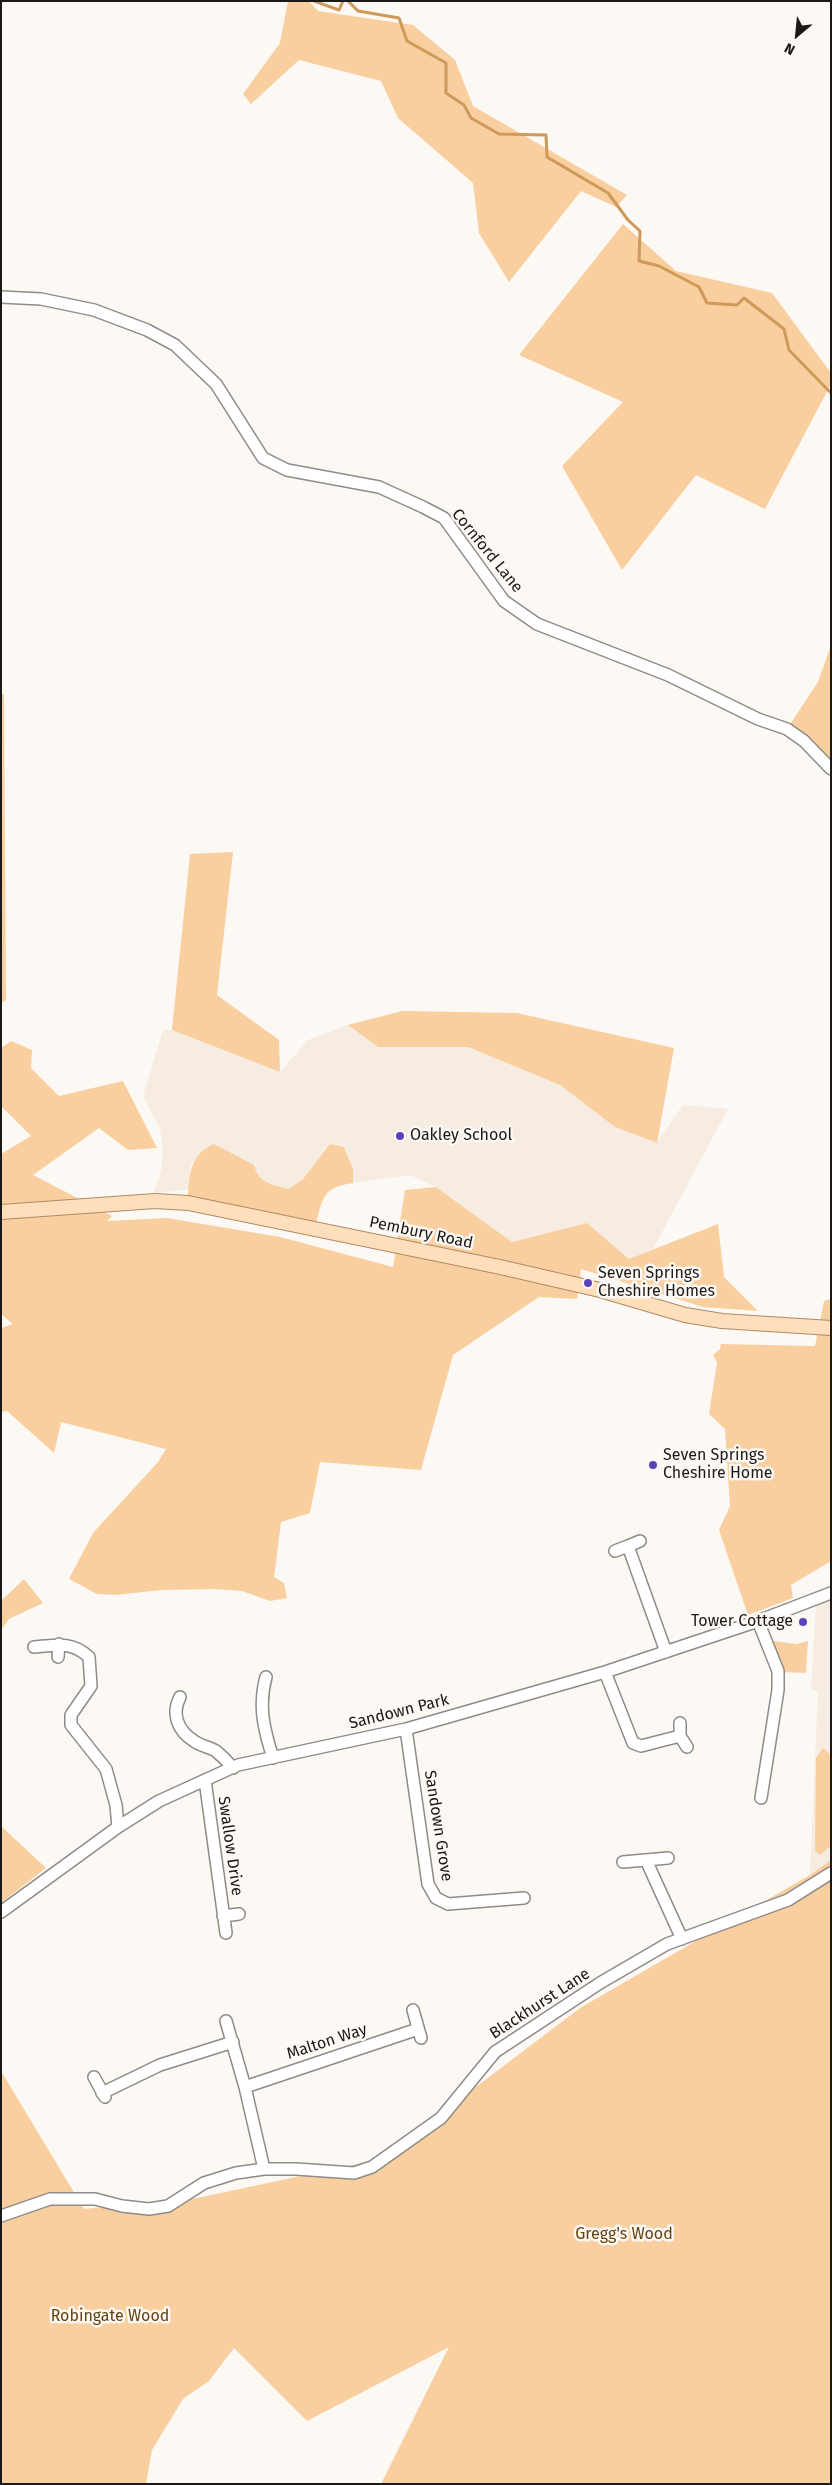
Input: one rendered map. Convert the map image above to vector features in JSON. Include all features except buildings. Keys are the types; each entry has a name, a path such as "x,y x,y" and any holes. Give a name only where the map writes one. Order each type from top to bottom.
{"main road":[{"name":"Pembury Road","path":"1,1212 155,1201 188,1203 600,1290 685,1315 722,1321 831,1328"}],"street":[{"name":"Cornford Lane","path":"1,297 41,299 94,310 147,330 168,342 216,384 263,458 287,470 379,487 423,506 444,518 504,602 536,624 668,676 758,719 787,729 804,741 831,769"},
{"path":"615,1551 640,1541"},
{"path":"628,1546 666,1652"},
{"name":"Sandown Park","path":"1,1912 118,1827 160,1801 234,1768 406,1729 605,1672 758,1621 831,1593"},
{"path":"758,1621 778,1671 778,1690 761,1798"},
{"path":"58,1657 59,1644"},
{"path":"34,1647 59,1644 79,1647 89,1657 91,1686 71,1715 70,1725 106,1769 116,1805 118,1827"},
{"path":"605,1672 633,1743 641,1746 680,1736"},
{"path":"266,1677 262,1691 262,1716 273,1758"},
{"path":"180,1697 175,1706 176,1719 182,1730 194,1741 216,1751 234,1768"},
{"path":"680,1723 680,1736 687,1747"},
{"name":"Sandown Grove","path":"406,1729 428,1884 436,1898 448,1904 524,1898"},
{"name":"Swallow Drive","path":"205,1780 226,1933"},
{"path":"623,1862 668,1858"},
{"path":"646,1860 682,1939"},
{"name":"Blackhurst Lane","path":"1,2216 50,2199 95,2199 149,2210 168,2206 204,2184 236,2173 264,2169 296,2169 354,2173 372,2167 441,2118 495,2052 600,1983 667,1944 788,1900 831,1873"},
{"name":"Swallow Drive","path":"223,1916 239,1914"},
{"name":"Malton Way","path":"245,2086 420,2033 413,2010"},
{"path":"226,2021 245,2086 264,2169"},
{"path":"94,2077 104,2096 160,2065 232,2042"}],"shaded area":[{"name":"Oakley School","path":"348,1025 378,1047 468,1047 560,1085 615,1127 656,1143 683,1105 728,1109 653,1249 629,1259 587,1223 512,1242 436,1187 410,1175 353,1183 353,1169 347,1152 344,1147 330,1144 303,1179 290,1189 263,1181 256,1176 253,1165 214,1145 191,1165 188,1189 154,1193 161,1171 163,1150 160,1129 143,1096 163,1030 172,1030 280,1072 308,1040"},
{"path":"831,1601 831,1860 810,1875 818,1691 811,1689 816,1606"}],"green space":[{"path":"288,1 309,1 318,11 413,25 455,60 473,106 627,195 616,207 581,191 509,282 479,233 473,183 398,118 381,81 299,60 251,104 243,94 280,43"},
{"path":"623,224 676,271 772,293 831,373 831,384 765,509 696,475 622,570 562,466 623,402 519,355"},
{"path":"831,645 831,769 787,729 818,682"},
{"path":"1,694 4,694 6,1000 1,1003"},
{"path":"233,852 217,995 279,1040 280,1072 172,1030 190,854"},
{"path":"402,1011 517,1013 674,1048 657,1143 615,1127 560,1085 468,1047 378,1047 348,1025"},
{"path":"11,1041 32,1050 31,1068 59,1096 123,1081 157,1148 128,1150 99,1128 33,1175 112,1216 107,1221 167,1218 280,1237 393,1267 405,1190 436,1187 512,1242 587,1223 629,1259 718,1224 724,1277 758,1311 703,1307 581,1269 577,1299 539,1297 453,1355 421,1470 320,1462 310,1513 281,1522 274,1577 284,1583 287,1598 270,1601 242,1591 214,1589 162,1590 115,1595 97,1594 69,1579 93,1533 158,1462 166,1449 61,1422 54,1453 7,1411 1,1412 1,1328 13,1324 1,1314 1,1154 31,1136 1,1106 1,1048"},
{"path":"214,1144 254,1165 263,1180 289,1189 303,1179 330,1144 344,1147 353,1169 353,1183 342,1185 328,1192 324,1197 314,1229 188,1203 190,1176 195,1161 199,1154"},
{"path":"831,1299 831,1561 791,1585 793,1598 748,1615 719,1530 730,1506 725,1429 709,1414 717,1363 713,1355 720,1349 721,1344 815,1346 824,1301"},
{"path":"24,1579 43,1603 9,1619 1,1630 1,1601"},
{"path":"808,1641 806,1673 784,1672 773,1642 796,1644"},
{"path":"823,1748 831,1755 831,1846 820,1855 815,1850 816,1758"},
{"path":"1,1826 46,1868 1,1903"},
{"name":"Gregg's Wood","path":"831,1860 831,2484 381,2484 449,2347 307,2421 234,2348 209,2381 183,2399 152,2450 146,2484 1,2484 1,2071 84,2209 197,2198 381,2159 580,2008 810,1875"}],"waterway":[{"path":"314,1 339,10 343,1"},
{"path":"348,1 358,11 399,18 407,41 446,63 446,93 464,105 471,118 499,134 546,135 547,157 608,193 628,220 640,231 639,261 659,266 699,287 707,303 737,305 744,298 784,329 789,350 831,393"}],"place":[{"name":"Oakley School","path":"400,1136"},
{"name":"Seven Springs Cheshire Homes","path":"588,1283"},
{"name":"Seven Springs Cheshire Home","path":"653,1465"},
{"name":"Tower Cottage","path":"803,1622"}],"park label":[{"name":"Robingate Wood","path":"110,2317"}]}
